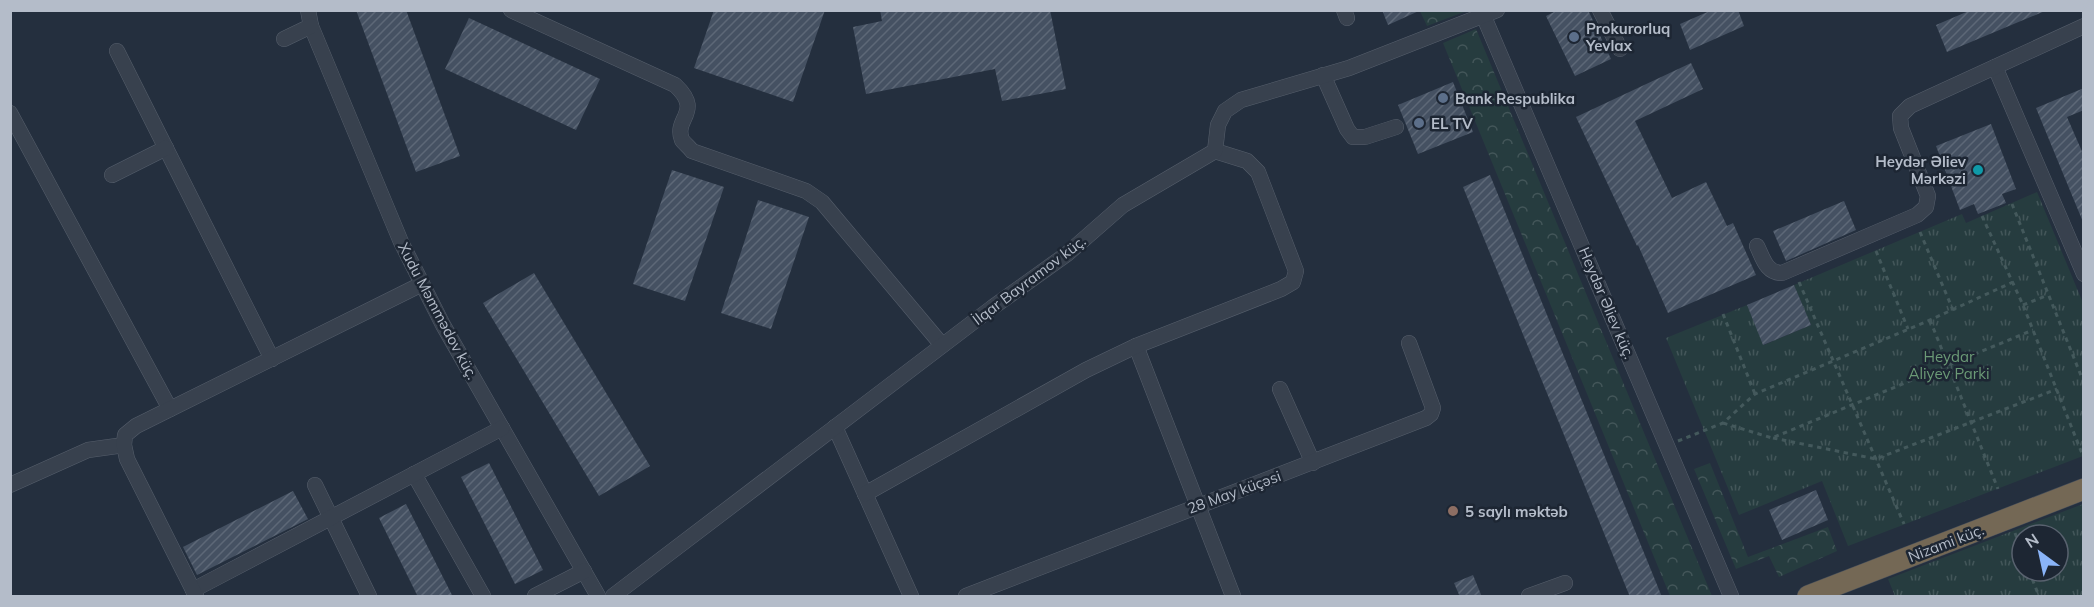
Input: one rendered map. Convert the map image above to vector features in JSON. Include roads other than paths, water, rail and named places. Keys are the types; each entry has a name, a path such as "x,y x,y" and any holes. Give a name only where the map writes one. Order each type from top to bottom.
{"highway":[{"name":"Nizami küç.","path":"1808,597 2084,489"}],"street":[{"name":"Xudu Məmmədov küç.","path":"308,10 311,26 401,242 443,325 598,597"},
{"path":"511,10 675,85 685,94 689,106 681,129 682,140 692,151 806,191 822,202 942,345"},
{"path":"1600,10 1620,49"},
{"path":"865,494 1086,370 1136,346 1281,289 1293,282 1296,271 1258,172 1247,161 1215,151 1218,125 1225,111 1241,100 1380,57 1488,13"},
{"name":"Heydər Əliev küç.","path":"1488,13 1731,597"},
{"path":"284,39 311,26"},
{"path":"1756,246 1768,268 1774,273 1782,273 1917,215 1926,207 1928,196 1901,128 1900,116 1910,106 2084,26"},
{"path":"117,51 272,358"},
{"path":"1995,67 2084,274"},
{"path":"1323,75 1347,129 1353,137 1365,137 1396,127"},
{"path":"10,113 170,409"},
{"path":"112,176 166,148"},
{"name":"İlqar Bayramov küç.","path":"613,597 942,345 1067,254 1124,206 1215,151"},
{"path":"422,284 136,426 125,435 124,445 128,459 194,593 502,428"},
{"name":"28 May küçəsi","path":"966,597 1426,418 1431,414 1433,408 1409,343"},
{"path":"1136,346 1233,597"},
{"path":"1280,389 1313,463"},
{"path":"835,427 911,597"},
{"path":"10,485 88,450 124,445"},
{"path":"414,474 483,597"},
{"path":"315,485 369,597"},
{"path":"535,597 584,571"},
{"path":"1529,597 1565,583"}],"place":[{"name":"Prokurorluq Yevlax","path":"1574,37"},
{"name":"Bank Respublika","path":"1443,98"},
{"name":"EL TV","path":"1419,123"},
{"name":"Heydər Əliev Mərkəzi","path":"1978,170"},
{"name":"5 saylı məktəb","path":"1453,511"}],"park label":[{"name":"Heydar Aliyev Parki","path":"1949,364"}]}
